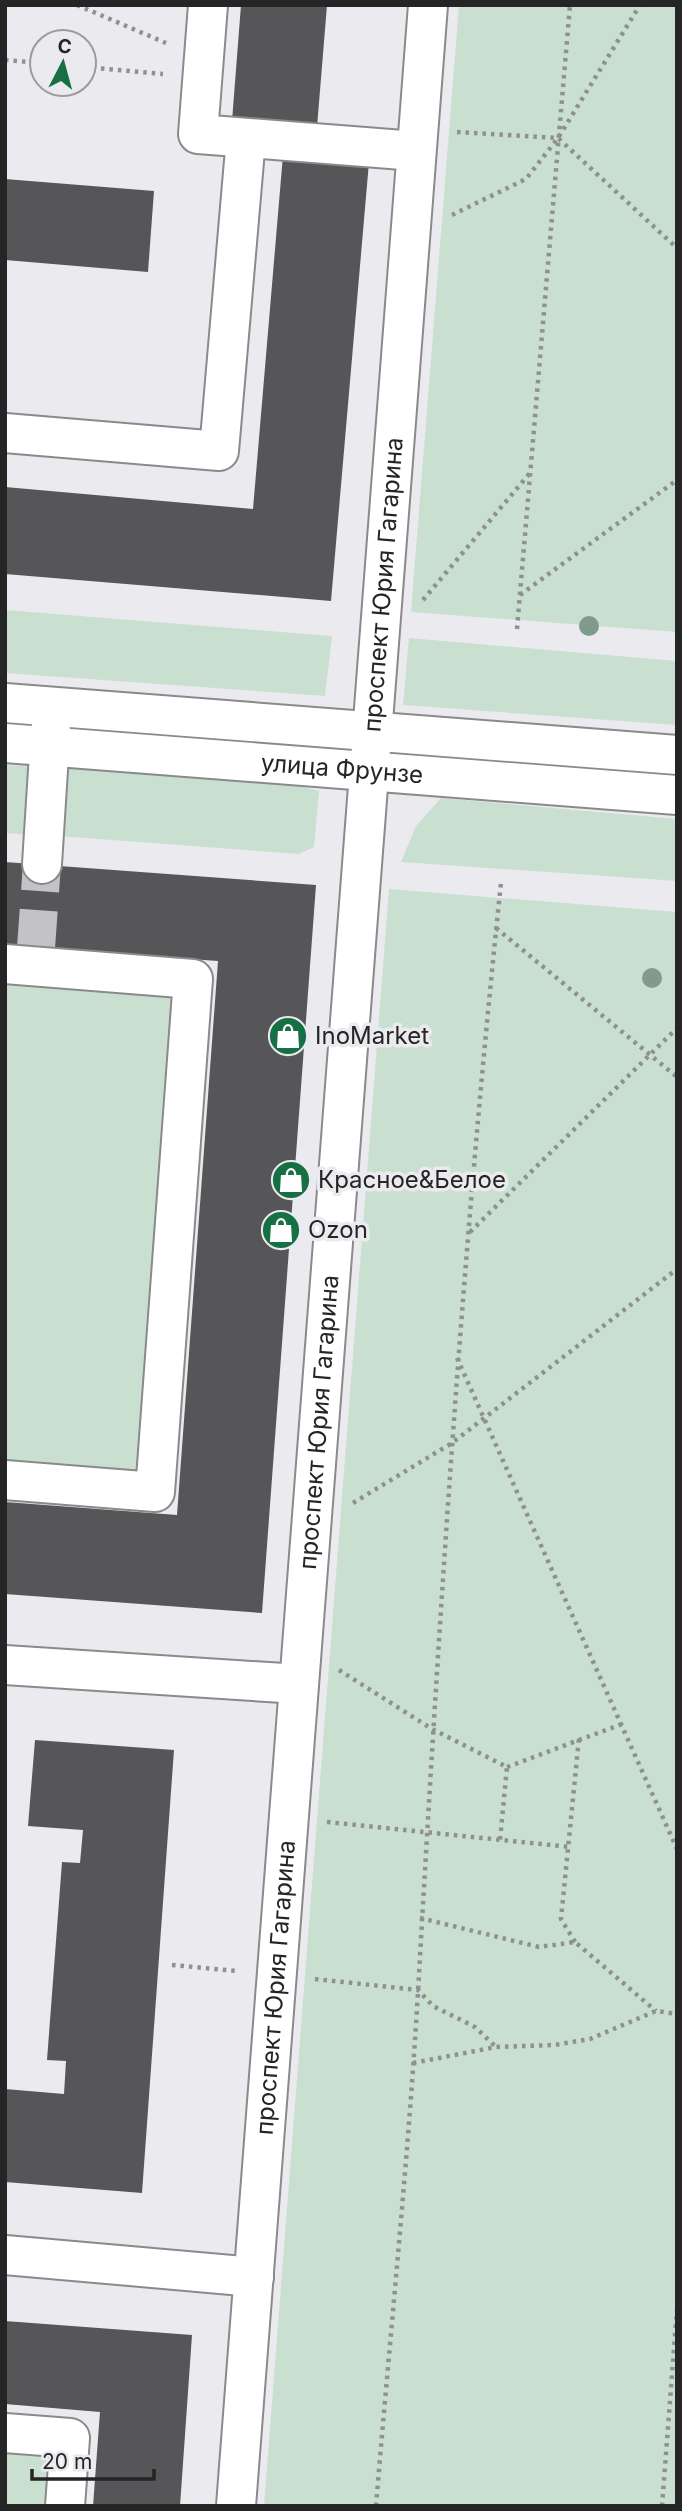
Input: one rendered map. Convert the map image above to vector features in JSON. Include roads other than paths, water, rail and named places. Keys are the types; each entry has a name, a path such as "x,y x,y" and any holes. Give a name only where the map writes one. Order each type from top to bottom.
{"street":[{"path":"208,5 198,134 246,138 417,141"},
{"name":"проспект Юрия Гагарина","path":"236,2506 428,5"},
{"path":"5,433 219,451 246,138"},
{"name":"улица Фрунзе","path":"5,703 677,755"},
{"path":"42,864 52,707"},
{"name":"улица Фрунзе","path":"5,743 677,795"},
{"path":"5,1480 156,1492 193,979 25,959"},
{"path":"5,1665 301,1665"},
{"path":"5,2255 254,2277"},
{"path":"5,2433 69,2438 65,2506"}],"tunnel":[{"path":"36,948 42,864"}],"place":[{"name":"InoMarket","path":"288,1036"},
{"name":"Красное&Белое","path":"291,1180"},
{"name":"Ozon","path":"281,1230"}]}
